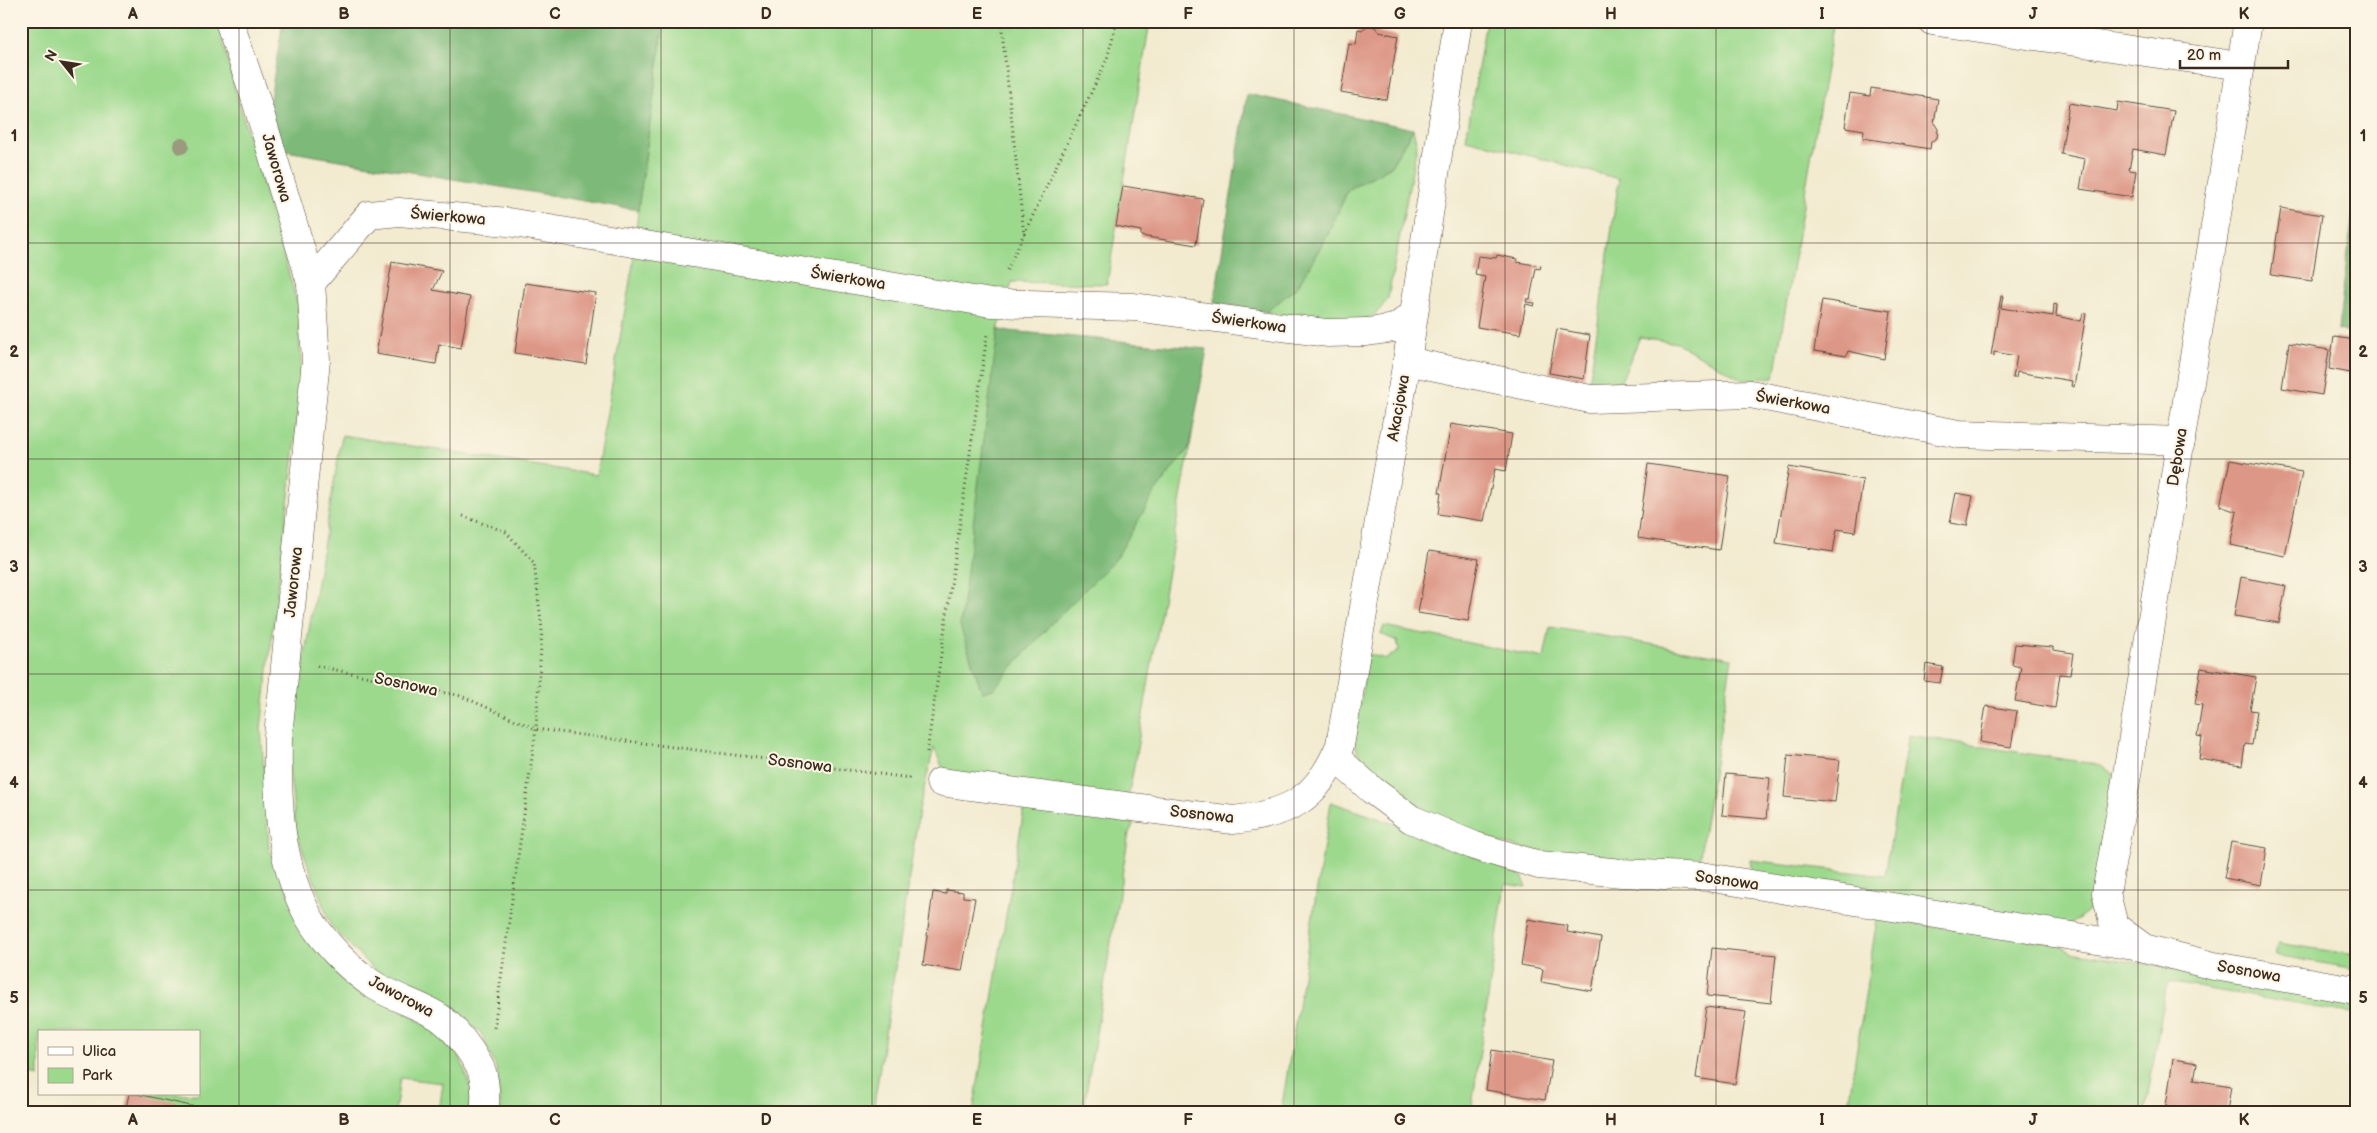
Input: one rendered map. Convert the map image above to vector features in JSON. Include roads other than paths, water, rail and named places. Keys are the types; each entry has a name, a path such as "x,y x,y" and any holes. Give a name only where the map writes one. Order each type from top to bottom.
{"street":[{"name":"Jaworowa","path":"230,21 256,100 311,283 316,360 278,736 277,794 284,846 294,885 314,924 335,951 369,982 440,1018 461,1039 481,1068 486,1100 484,1112"},
{"name":"Akacjowa","path":"1316,788 1330,768 1340,745 1407,361 1458,21"},
{"path":"1932,21 2241,66"},
{"name":"Dębowa","path":"2106,893 2126,783 2248,21"},
{"name":"Świerkowa","path":"311,283 369,215 399,212 508,222 991,303 1134,307 1327,333 1366,332 1395,328 1413,315"},
{"name":"Świerkowa","path":"1407,361 1590,399 1750,394 1959,434 2181,441"},
{"name":"Sosnowa","path":"1334,757 1372,790 1411,819 1475,846 1539,865 1622,873 1707,877 2144,948 2214,966 2356,990"},
{"name":"Sosnowa","path":"940,782 1233,820 1258,818 1288,807 1316,788"},
{"name":"Sosnowa","path":"2106,893 2114,926 2144,948"}]}
